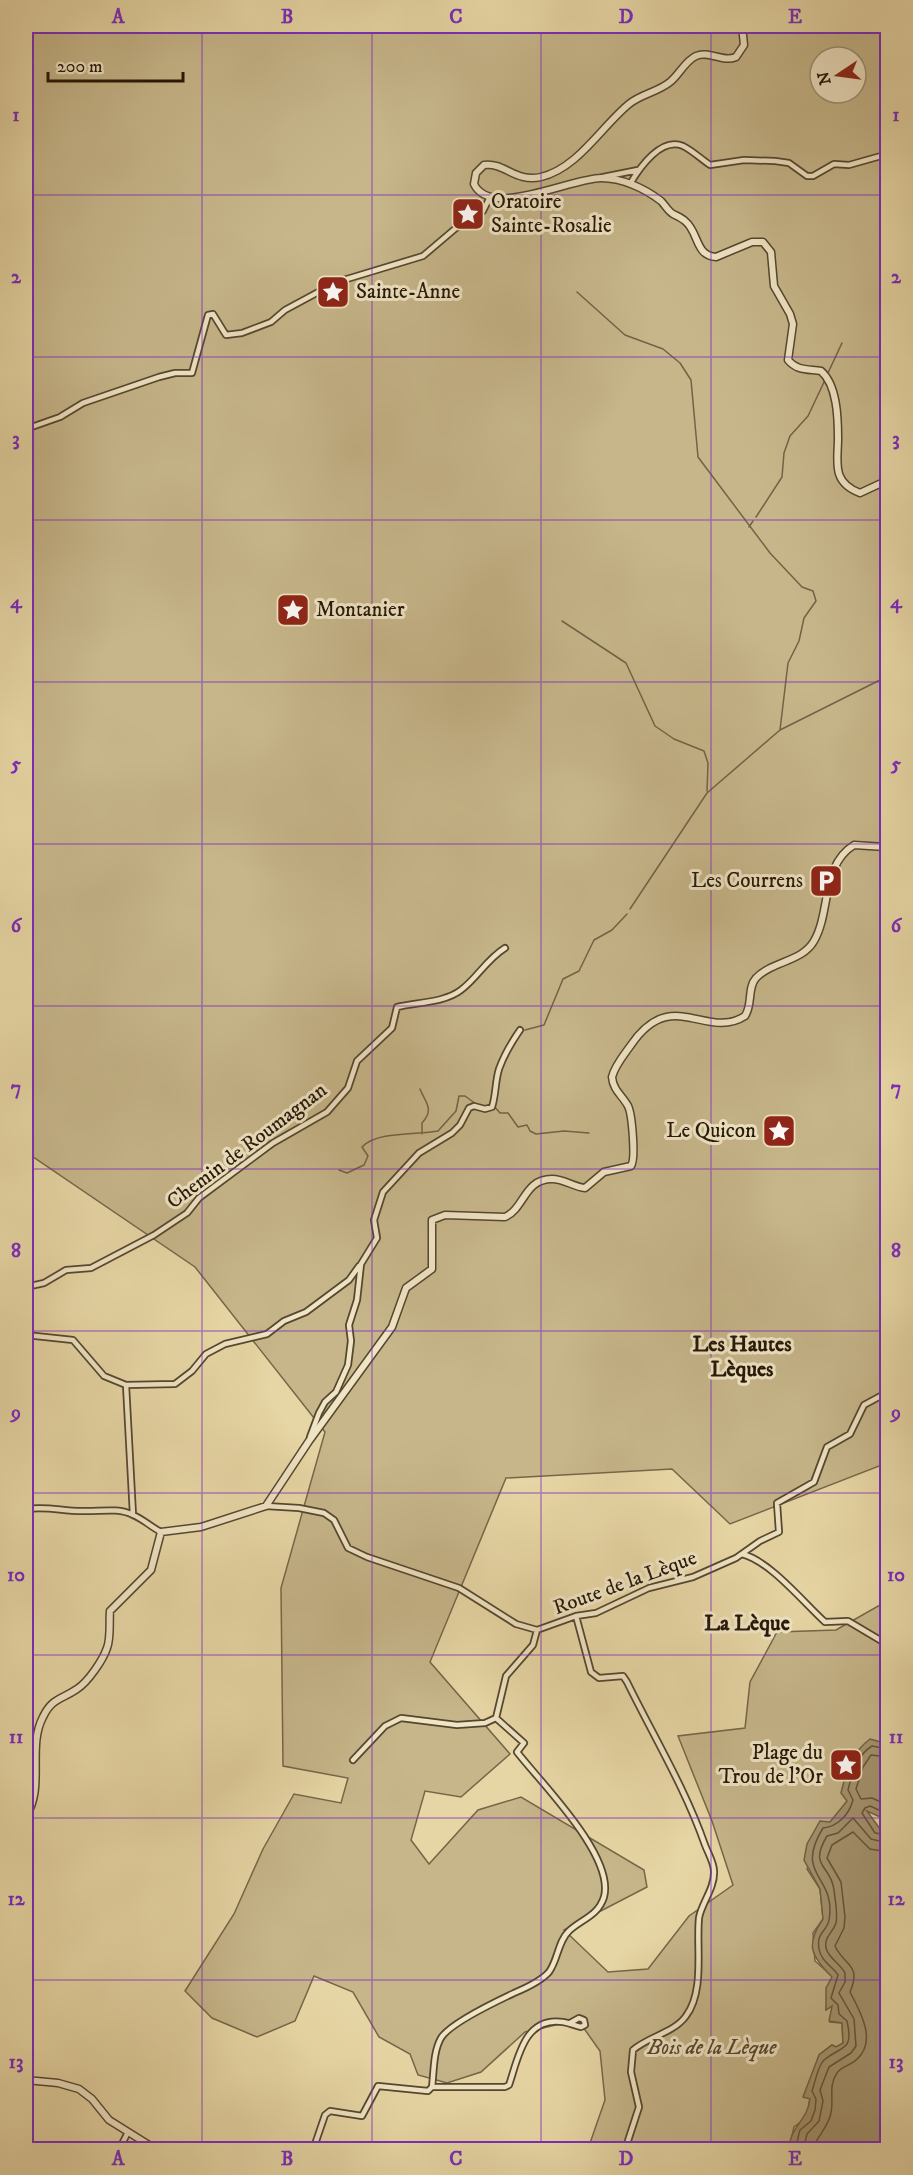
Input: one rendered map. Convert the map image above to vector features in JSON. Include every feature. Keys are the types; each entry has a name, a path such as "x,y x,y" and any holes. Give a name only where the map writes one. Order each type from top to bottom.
{"street":[{"path":"638,170 534,195 490,197 480,193 474,184 479,168 495,165 522,179 544,176 572,160 634,101 668,84 697,55 726,60 736,57 744,45 742,26"},
{"path":"630,184 638,170 665,145 672,144 682,146 710,165 744,160 775,161 789,163 807,176 813,176 834,164 849,165 888,154"},
{"path":"600,178 630,184 653,195 672,213 685,220 694,233 701,251 710,257 716,257 752,242 763,242 771,252 774,286 793,324 788,360 794,367 804,370 821,370 830,379 837,422 836,469 852,490 860,493 888,480"},
{"path":"26,429 60,417 83,403 159,377 175,373 192,373 208,315 213,315 226,335 266,325 285,310 336,282 423,256 456,228 483,211 490,197"},
{"path":"26,1509 52,1507 81,1511 103,1510 133,1515 147,1526 161,1532 201,1527 266,1506 309,1441 392,1327 406,1288 432,1269 434,1260 430,1227 435,1218 445,1215 505,1217 512,1213 529,1188 538,1182 557,1180 585,1188 604,1172 631,1166 635,1156 629,1108 615,1089 612,1077 634,1040 651,1023 666,1016 730,1022 745,1016 751,998 751,986 755,979 764,970 798,956 814,942 841,856 854,845 873,848 885,847 888,843"},
{"name":"Chemin de Roumagnan","path":"26,1287 44,1283 66,1270 78,1270 103,1262 154,1235 187,1213 199,1198 273,1143 327,1112 348,1088 357,1060 392,1028 397,1007 455,994 496,953 505,948"},
{"path":"26,1335 73,1340 99,1373 126,1385 175,1384 192,1371 206,1354 225,1344 255,1338 316,1305 349,1280 377,1238 374,1220 383,1192 419,1153 460,1125 469,1108 492,1107 496,1096 498,1071 508,1047 520,1030"},
{"path":"309,1441 319,1413 325,1402 336,1392 348,1365 351,1341 349,1325 357,1300 361,1264"},
{"path":"126,1385 133,1515"},
{"name":"Route de la Lèque","path":"266,1506 299,1508 324,1513 334,1520 348,1548 367,1557 459,1588 516,1624 537,1630 576,1616 596,1613 649,1588 693,1576 742,1554 759,1541 779,1532 777,1503 814,1482 827,1447 850,1434 864,1405 888,1392"},
{"path":"26,1816 33,1791 37,1760 36,1735 42,1718 52,1702 83,1684 108,1647 110,1611 151,1570 161,1532"},
{"path":"742,1554 751,1557 777,1576 825,1622 848,1621 885,1643 888,1642"},
{"path":"576,1616 591,1672 599,1678 623,1676 627,1682 684,1790 714,1872 708,1899 699,1918 700,1954 691,2008 683,2021 650,2037 633,2050 631,2072 639,2107 625,2150"},
{"path":"496,1718 506,1676 533,1645 537,1630"},
{"path":"353,1760 386,1726 401,1718 457,1725 485,1723 496,1718"},
{"path":"313,2150 325,2115 330,2111 362,2116 378,2086 428,2091 432,2087 435,2059 442,2036 480,2008 523,1989 550,1971 565,1936 594,1915 604,1897 605,1881 581,1828 537,1778 518,1752 524,1743 496,1718"},
{"path":"432,2087 505,2087 508,2085 518,2053 528,2035 545,2024 562,2021 570,2023"},
{"path":"26,2080 58,2083 79,2089 93,2099 109,2120 157,2150"},
{"path":"119,2150 129,2132"}],"green space":[{"name":"Bois de la Lèque","path":"26,26 887,26 887,1466 884,1464 730,1524 672,1469 506,1478 430,1662 510,1754 461,1797 425,1791 411,1840 429,1864 478,1810 521,1797 644,1870 647,1887 564,1930 608,1972 648,1969 689,1916 733,1885 712,1821 678,1736 745,1728 750,1682 777,1632 836,1630 887,1601 887,1744 880,1741 844,1808 830,1822 807,1869 820,1889 823,1919 813,1933 815,1961 833,1977 826,2009 831,2005 833,2008 830,2022 842,2023 843,2044 836,2047 832,2045 819,2055 806,2118 794,2127 789,2149 591,2149 590,2143 605,2100 600,2051 578,2020 525,2032 481,2072 447,2083 418,2075 410,2054 379,2037 353,1992 314,1976 295,2021 257,2037 212,2018 185,1991 234,1914 263,1849 294,1794 341,1803 348,1778 283,1766 281,1588 325,1432 195,1267 26,1152"}],"water":[{"path":"870,1739 888,1744 887,1820 867,1811 880,1829 887,1829 887,2149 789,2149 792,2135 809,2106 810,2099 803,2097 819,2055 832,2045 836,2047 843,2043 842,2023 829,2021 832,2006 826,2010 826,1988 832,1977 819,1963 813,1950 814,1936 823,1919 820,1889 804,1860 807,1844 820,1821 830,1822 847,1801 841,1793 848,1770 854,1756"}],"waterway":[{"path":"577,292 625,335 663,349 680,363 691,380 698,457 770,553 802,587 813,591 816,601 804,618 799,641 788,663 780,730"},
{"path":"827,375 842,343"},
{"path":"756,517 782,477 784,453 790,436 808,416 825,380"},
{"path":"749,527 753,521"},
{"path":"562,621 626,663 655,726 674,739 704,751 708,763 707,791"},
{"path":"630,909 707,793 780,730 888,676"},
{"path":"525,1030 544,1025 563,979 579,971 594,940 612,930 627,914"},
{"path":"420,1089 428,1110 422,1123 422,1134"},
{"path":"339,1170 347,1173 364,1165 368,1156 362,1147 377,1138 438,1131 456,1111 459,1096 465,1096 476,1104"},
{"path":"494,1106 500,1113 508,1113 518,1127 527,1125 530,1131 536,1134 564,1131 589,1133"},
{"path":"882,1268 888,1273"}],"place":[{"name":"Oratoire Sainte-Rosalie","path":"468,214"},
{"name":"Sainte-Anne","path":"333,292"},
{"name":"Montanier","path":"293,610"},
{"name":"Les Courrens","path":"826,881"},
{"name":"Le Quicon","path":"779,1131"},
{"name":"Plage du Trou de l'Or","path":"846,1765"}],"district":[{"name":"Les Hautes Lèques","path":"742,1356"},
{"name":"La Lèque","path":"747,1623"}]}
